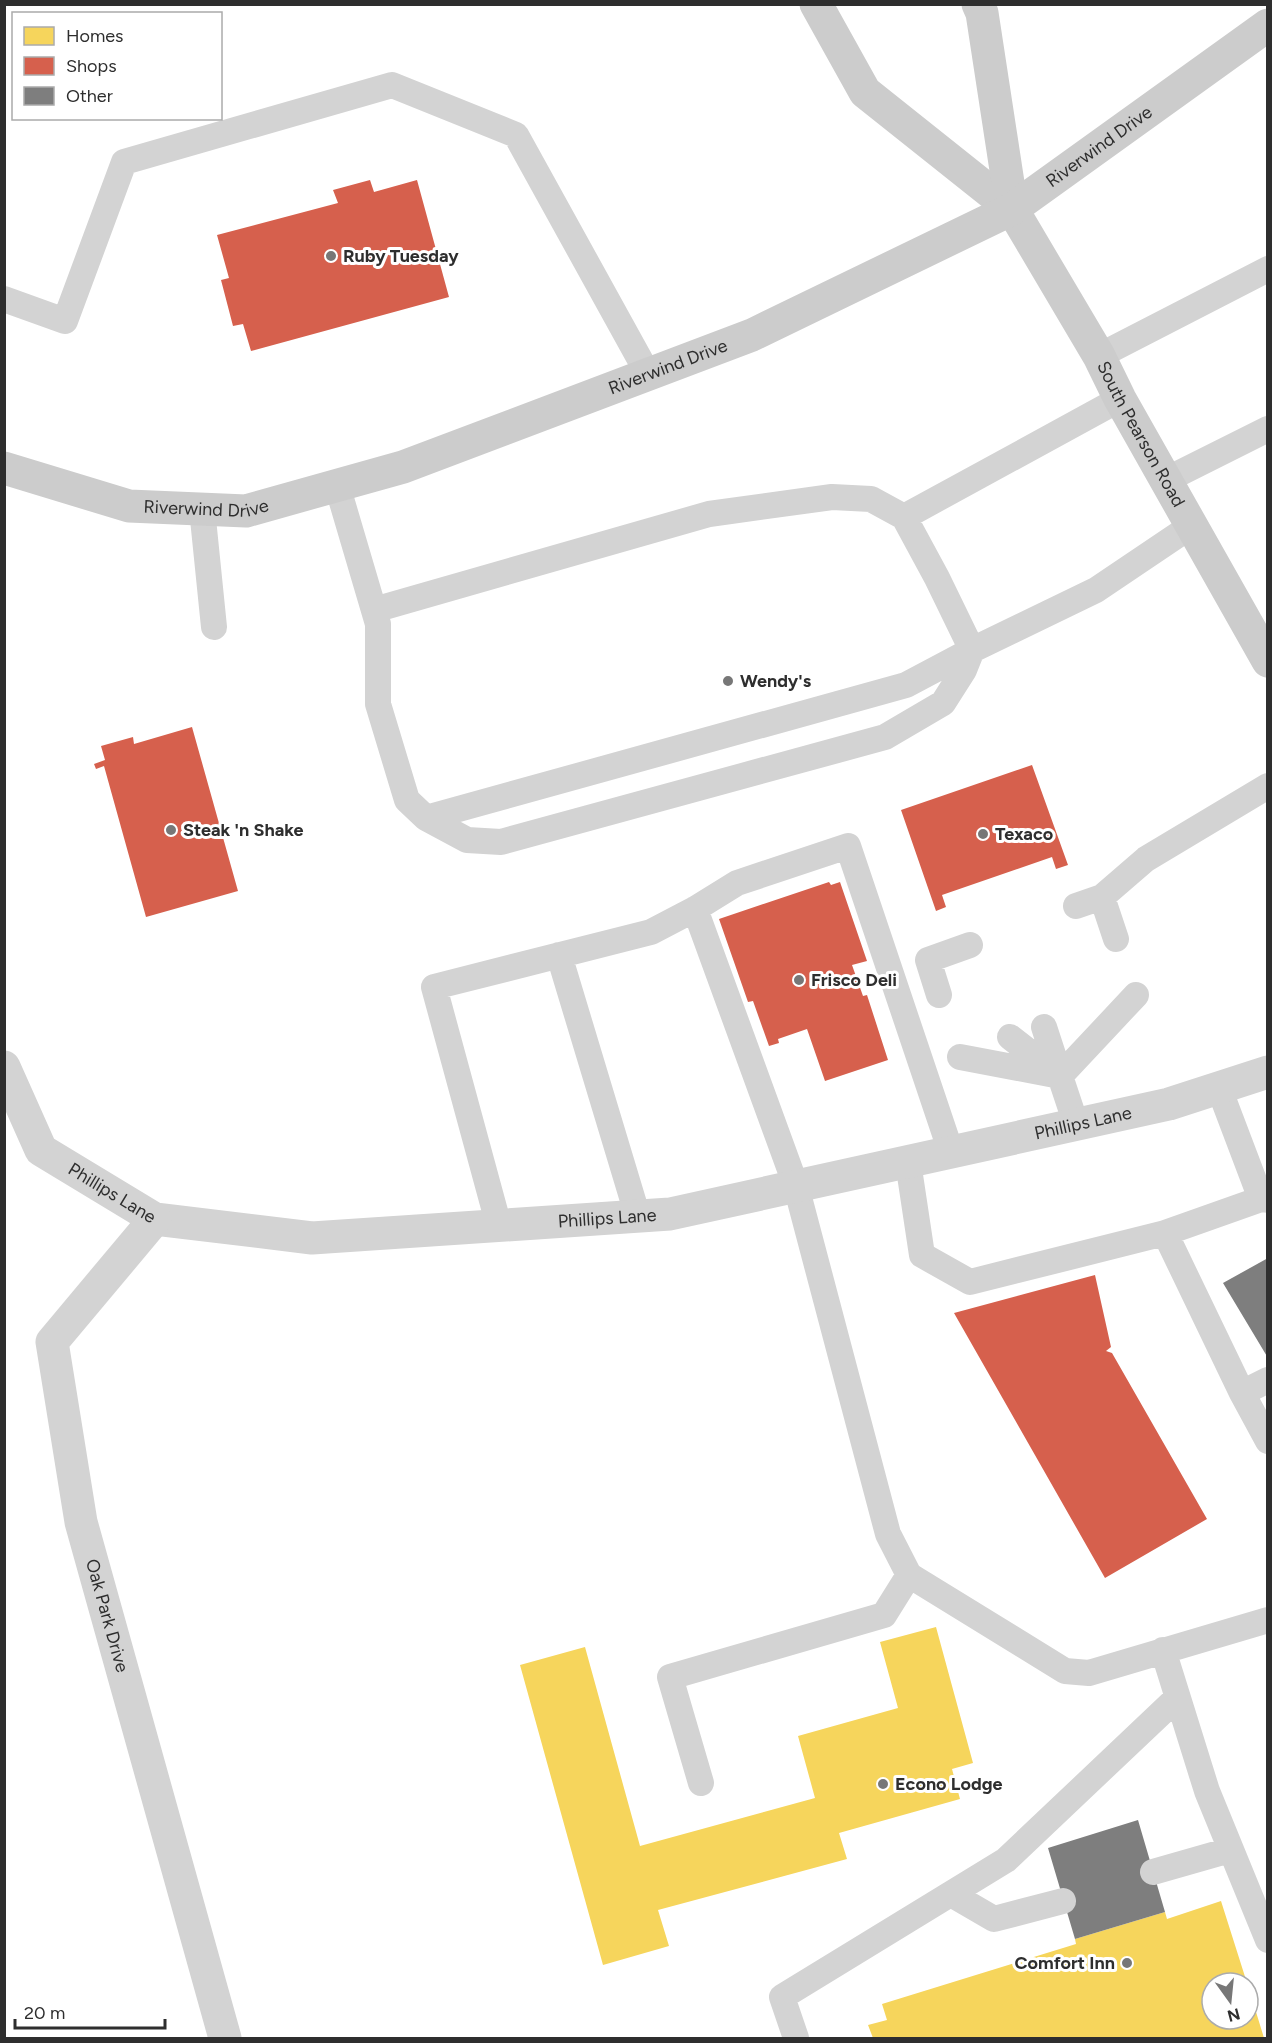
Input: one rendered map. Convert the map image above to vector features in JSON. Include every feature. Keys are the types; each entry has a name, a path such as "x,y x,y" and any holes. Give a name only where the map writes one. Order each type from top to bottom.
{"street":[{"name":"South Pearson Road","path":"816,4 866,92 1012,209 1099,356 1119,399 1268,661"},
{"name":"South Pearson Road","path":"978,4 982,13 1012,209"},
{"name":"Riverwind Drive","path":"4,468 129,506 246,511 403,467 752,335 1012,209 1268,25"},
{"name":"Phillips Lane","path":"4,1067 41,1150 155,1219 312,1239 670,1214 1169,1104 1268,1072"},
{"name":"Oak Park Drive","path":"155,1219 52,1342 81,1522 225,2038"}],"lane":[{"path":"4,299 65,321 124,162 392,85 516,135 648,374"},
{"path":"1099,356 1268,268"},
{"path":"904,518 1119,399"},
{"path":"1166,480 1268,429"},
{"path":"337,485 378,624 378,704 407,800 426,818 467,840 501,842 885,737 943,703 964,670 972,650 937,578 904,518 871,499 832,497 709,514 374,610"},
{"path":"202,509 214,627"},
{"path":"426,818 906,685 1096,590 1191,526"},
{"path":"1076,906 1102,897 1146,859 1268,786"},
{"path":"499,1226 434,987 651,932 737,883 848,846 951,1152"},
{"path":"1102,897 1116,939"},
{"path":"695,909 796,1186 888,1534 909,1575 1065,1671 1089,1673 1268,1620"},
{"path":"939,995 927,960 970,945"},
{"path":"559,955 638,1216"},
{"path":"1060,1076 1136,995"},
{"path":"1060,1076 1097,1012"},
{"path":"1044,1028 1076,1124"},
{"path":"1010,1037 1060,1076"},
{"path":"960,1057 1060,1076"},
{"path":"908,1162 922,1255 970,1282 1165,1233 1264,1199 1218,1088"},
{"path":"1165,1233 1242,1393 1268,1441"},
{"path":"1242,1393 1268,1380"},
{"path":"701,1782 670,1677 884,1615 909,1575"},
{"path":"1163,1650 1206,1791 1268,1940"},
{"path":"796,2038 783,1997 1006,1860 1177,1698"},
{"path":"1153,1872 1230,1850"},
{"path":"951,1894 994,1919 1063,1901"}],"building: Homes":[{"name":"Econo Lodge","path":"936,1627 973,1763 952,1769 960,1799 839,1833 847,1859 658,1910 669,1946 603,1965 520,1665 585,1647 640,1846 815,1798 798,1736 898,1708 880,1642"},
{"name":"Comfort Inn","path":"1221,1901 1243,1971 1200,1971 1200,2031 1260,2031 1260,2025 1264,2038 873,2038 868,2025 887,2020 882,2004 1076,1944 1075,1939 1165,1912 1167,1919"}],"building: Shops":[{"name":"Ruby Tuesday","path":"370,180 374,192 417,180 449,297 251,351 243,324 233,326 221,280 229,278 217,235 338,203 333,190"},
{"name":"Steak 'n Shake","path":"192,727 238,891 146,917 104,766 96,769 94,764 105,760 101,746 133,737 134,744"},
{"name":"Texaco","path":"1032,765 1068,865 1056,869 1052,857 942,895 946,907 936,911 901,810"},
{"name":"Frisco Deli","path":"829,882 831,885 840,882 867,961 852,965 863,996 867,995 888,1060 825,1081 807,1029 778,1039 779,1043 769,1046 753,1001 748,1002 719,919"},
{"path":"1095,1275 1111,1347 1106,1351 1112,1353 1207,1519 1105,1578 954,1313"}],"building: Other":[{"path":"1268,1258 1268,1358 1223,1283"},
{"path":"1138,1820 1165,1912 1075,1939 1048,1848"}],"place":[{"name":"Ruby Tuesday","path":"331,256"},
{"name":"Wendy's","path":"728,681"},
{"name":"Steak 'n Shake","path":"171,830"},
{"name":"Texaco","path":"983,834"},
{"name":"Frisco Deli","path":"799,980"},
{"name":"Econo Lodge","path":"883,1784"},
{"name":"Comfort Inn","path":"1127,1963"}]}
